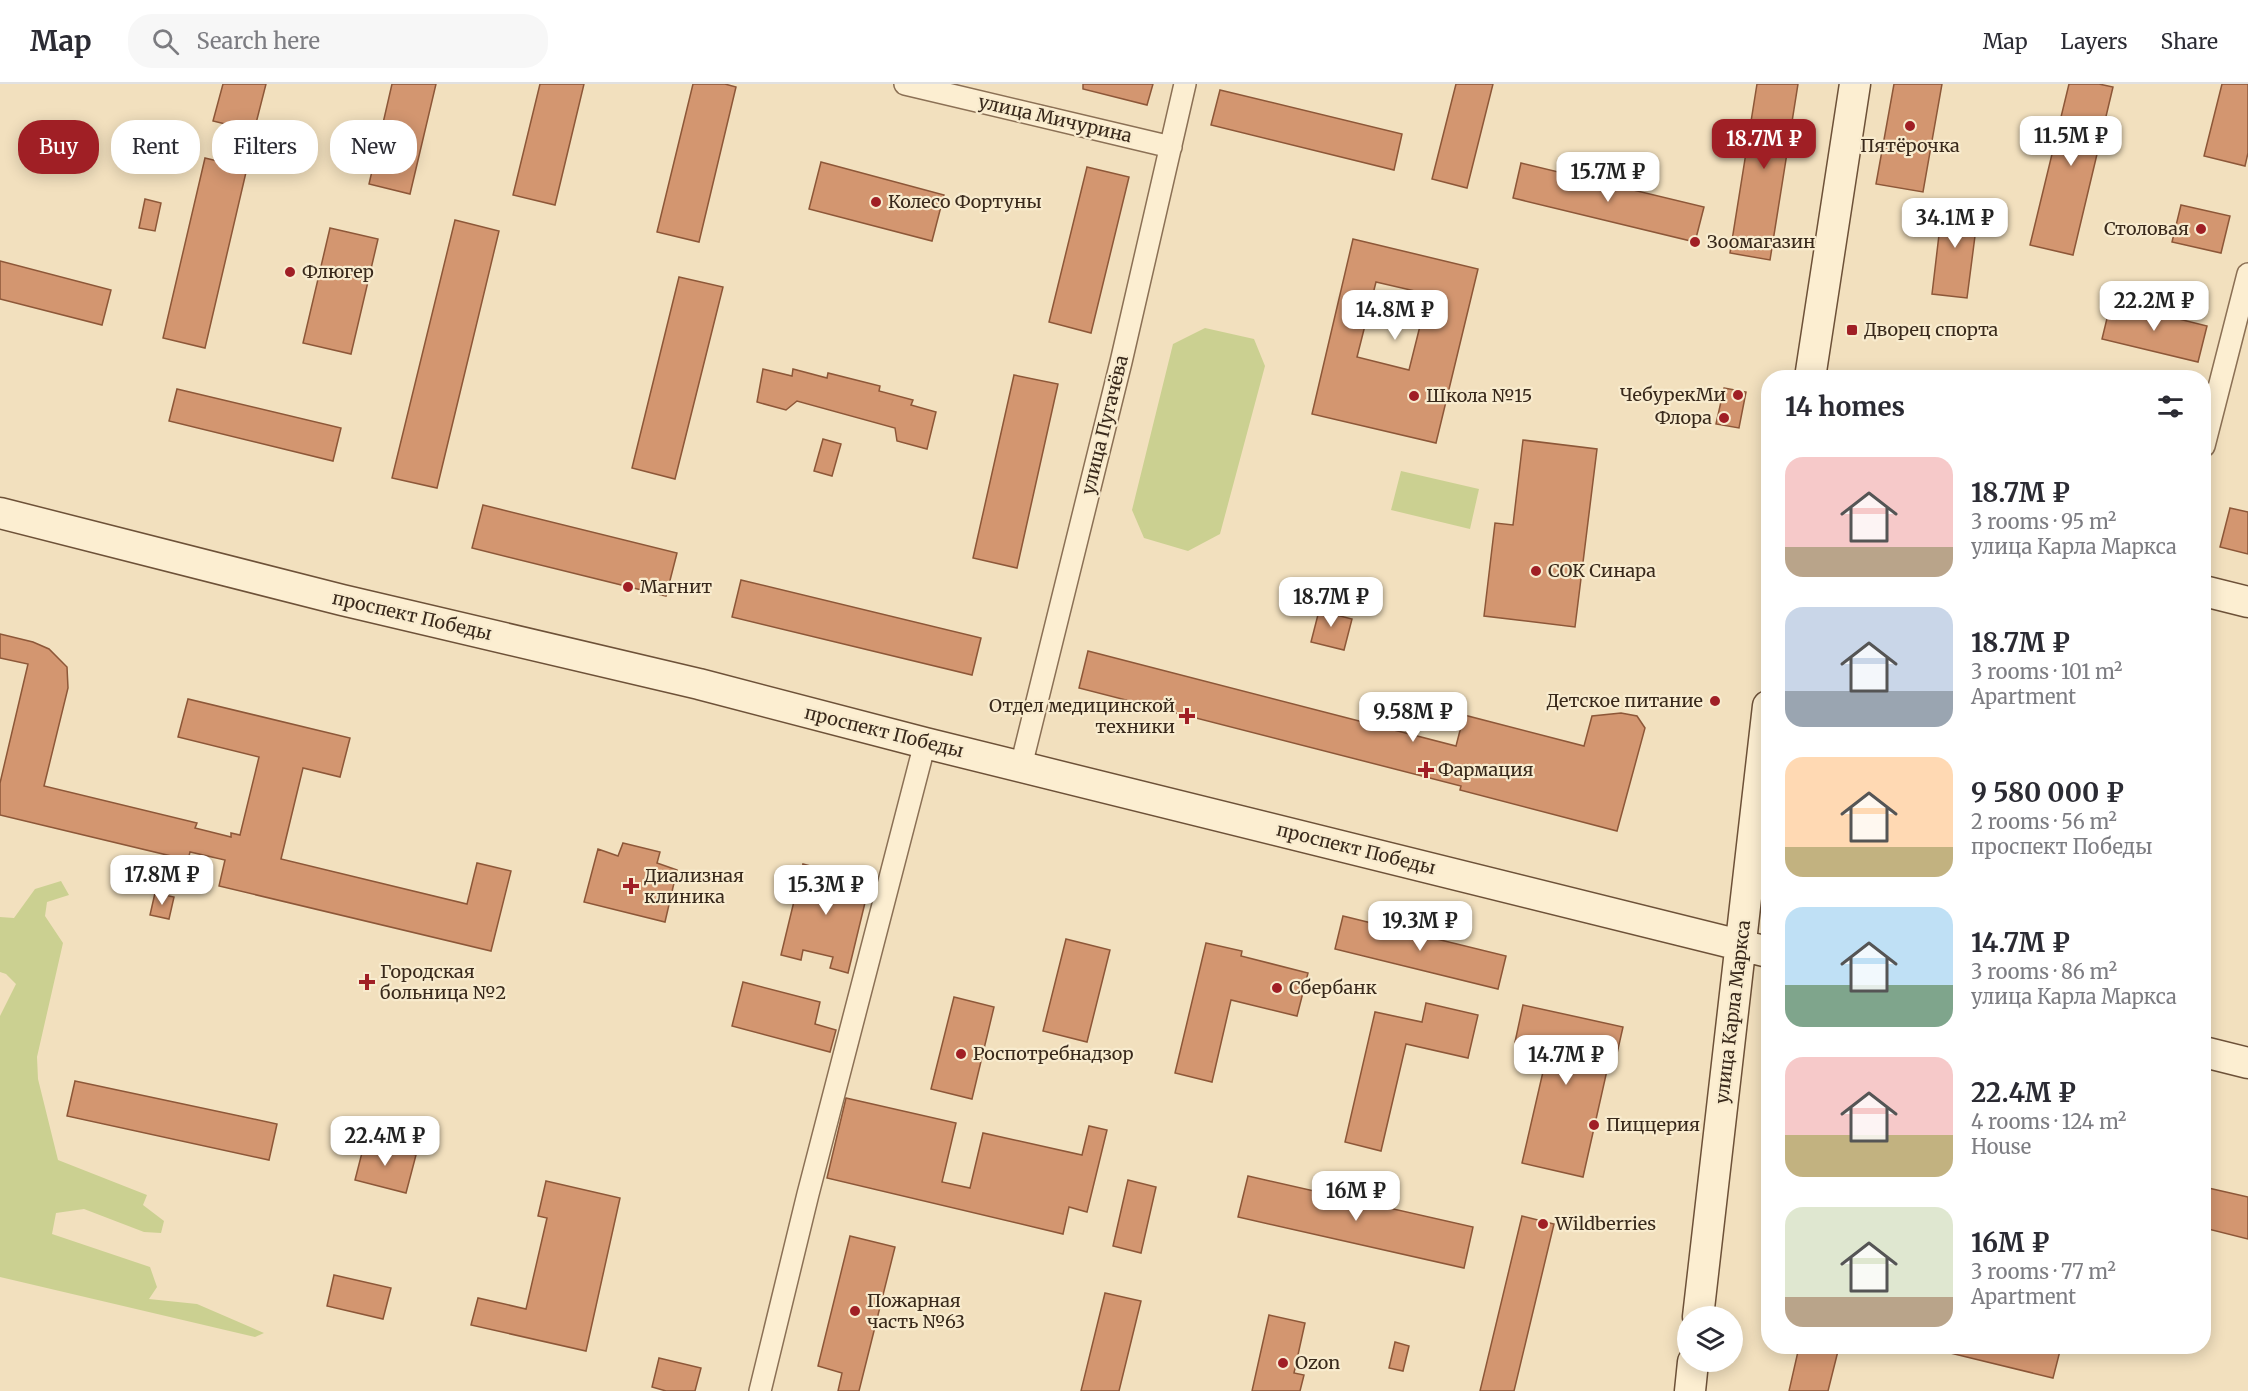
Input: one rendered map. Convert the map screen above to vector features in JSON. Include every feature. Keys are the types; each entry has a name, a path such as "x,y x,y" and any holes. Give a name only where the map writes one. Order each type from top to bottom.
{"street":[{"name":"улица Мичурина","path":"905,84 1171,147"},
{"name":"улица Пугачёва","path":"1021,766 1121,362 1185,84"},
{"path":"1811,370 1855,84"},
{"path":"2211,419 2248,274"},
{"name":"проспект Победы","path":"0,513 342,600 699,684 925,743 1755,949"},
{"path":"2211,593 2248,602"},
{"path":"760,1391 808,1194 925,743"},
{"name":"улица Карла Маркса","path":"1699,1306 1709,1210 1755,949 1761,837"},
{"path":"2211,1054 2248,1063"},
{"path":"1690,1391 1692,1372"}],"green space":[{"path":"1205,328 1254,339 1265,366 1220,534 1188,551 1144,538 1132,510 1173,344"},
{"path":"1401,471 1479,489 1470,529 1391,510"},
{"path":"61,881 69,895 47,902 45,916 63,943 37,1057 38,1079 58,1160 147,1195 143,1205 164,1221 161,1233 144,1232 84,1209 56,1213 52,1234 150,1267 157,1287 149,1299 197,1304 264,1333 255,1337 0,1277 0,1016 16,984 6,974 0,972 0,917 14,918 35,889"}],"building":[{"path":"223,84 266,84 257,120 213,120"},
{"path":"392,84 436,84 417,164 417,120 384,120"},
{"path":"540,84 584,84 555,205 513,195"},
{"path":"693,84 725,84 736,87 699,242 657,232"},
{"path":"1083,84 1153,84 1147,105 1083,89"},
{"path":"1456,84 1493,84 1467,188 1432,179"},
{"path":"1757,84 1798,84 1770,260 1730,253"},
{"path":"1894,84 1942,84 1923,192 1876,184"},
{"path":"2069,84 2099,84 2113,87 2073,255 2030,245"},
{"path":"2222,84 2248,84 2248,153 2245,166 2204,156"},
{"path":"1220,90 1402,134 1394,170 1211,125"},
{"path":"205,158 212,160 212,174 246,174 205,348 163,338"},
{"name":"Колесо Фортуны","path":"821,162 944,195 932,241 809,209"},
{"path":"1521,163 1704,207 1695,242 1513,198"},
{"path":"1087,167 1129,177 1091,333 1049,322"},
{"path":"371,174 415,174 410,194 369,184"},
{"path":"145,199 161,203 155,231 139,228"},
{"path":"1943,201 1979,205 1967,298 1932,294"},
{"name":"Столовая","path":"2181,205 2230,216 2221,253 2172,242"},
{"path":"455,220 499,231 437,488 392,478"},
{"path":"330,228 378,239 351,354 303,343"},
{"path":"1353,239 1478,269 1436,443 1312,414","holes":["1376,282 1428,294 1409,370 1357,357"]},
{"path":"0,261 111,290 102,325 0,299"},
{"path":"679,277 723,287 675,479 632,468"},
{"path":"2111,302 2207,326 2198,362 2102,339"},
{"path":"763,369 792,376 793,369 827,378 828,373 880,386 879,391 913,400 911,405 936,412 927,449 897,441 895,428 797,401 786,410 757,402"},
{"path":"1014,375 1058,384 1017,568 973,558"},
{"path":"1724,388 1746,392 1739,428 1716,424"},
{"path":"177,389 341,428 333,461 169,421"},
{"path":"823,439 841,444 832,476 814,471"},
{"name":"СОК Синара","path":"1523,440 1597,449 1575,627 1484,616 1495,523 1513,525"},
{"path":"483,505 677,553 666,596 472,548"},
{"path":"2230,508 2248,512 2248,554 2220,547"},
{"path":"741,580 981,638 972,675 732,617"},
{"path":"1321,603 1338,607 1336,615 1352,619 1344,650 1311,642"},
{"path":"0,634 33,642 49,649 67,667 68,688 44,786 197,823 195,828 231,837 231,833 240,835 259,757 178,737 188,699 350,738 340,777 303,768 281,859 467,904 477,863 511,871 491,951 219,886 225,860 190,852 188,860 0,815 0,783 28,664 0,658"},
{"path":"1088,651 1456,746 1464,715 1584,746 1592,716 1621,713 1637,716 1645,728 1617,831 1460,790 1461,786 1079,688"},
{"name":"Диализная клиника","path":"623,843 660,852 657,863 677,870 665,922 584,902 598,849 618,856"},
{"path":"803,864 870,882 848,973 830,968 833,957 803,950 801,960 781,955"},
{"path":"155,893 174,897 169,919 150,915"},
{"path":"1343,916 1506,956 1498,989 1335,949"},
{"path":"1066,939 1110,950 1087,1042 1043,1031"},
{"path":"1206,943 1242,951 1241,956 1308,973 1297,1016 1231,1000 1212,1082 1175,1073"},
{"path":"743,982 820,1002 815,1024 836,1030 830,1052 732,1026"},
{"name":"Роспотребнадзор","path":"954,997 994,1007 972,1099 931,1089"},
{"path":"1426,1003 1478,1015 1468,1058 1406,1044 1381,1151 1345,1142 1375,1012 1422,1022"},
{"path":"1523,1005 1623,1027 1616,1058 1610,1057 1583,1177 1522,1163 1548,1050 1515,1042"},
{"path":"75,1081 277,1124 269,1160 67,1116"},
{"path":"846,1098 956,1123 942,1182 970,1188 983,1133 1082,1155 1089,1126 1107,1130 1087,1212 1069,1207 1063,1234 827,1178"},
{"path":"365,1141 416,1155 406,1193 355,1180"},
{"path":"1248,1176 1473,1227 1464,1268 1238,1217"},
{"path":"1128,1180 1156,1187 1141,1253 1113,1246"},
{"path":"546,1181 620,1198 586,1351 471,1325 478,1298 526,1309 547,1218 538,1216"},
{"path":"2211,1189 2248,1197 2248,1239 2211,1230"},
{"path":"1522,1216 1554,1224 1514,1391 1480,1391"},
{"name":"Пожарная часть №63","path":"850,1236 895,1247 859,1391 838,1391 842,1373 818,1366"},
{"path":"334,1275 391,1288 383,1319 327,1306"},
{"path":"1105,1293 1141,1301 1119,1391 1081,1391"},
{"path":"1269,1315 1305,1323 1294,1373 1304,1375 1300,1391 1252,1391"},
{"path":"1395,1342 1409,1346 1403,1371 1389,1368"},
{"path":"1797,1354 1837,1354 1828,1391 1789,1391"},
{"path":"1954,1354 2059,1354 2053,1378"},
{"path":"659,1358 701,1368 695,1391 666,1391 652,1387"}],"place":[{"name":"Пятёрочка","path":"1910,126"},
{"name":"Колесо Фортуны","path":"876,202"},
{"name":"Столовая","path":"2201,229"},
{"name":"Зоомагазин","path":"1695,242"},
{"name":"Флюгер","path":"290,272"},
{"name":"Дворец спорта","path":"1852,330"},
{"name":"ЧебурекМи","path":"1738,395"},
{"name":"Школа №15","path":"1414,396"},
{"name":"Флора","path":"1724,418"},
{"name":"СОК Синара","path":"1536,571"},
{"name":"Магнит","path":"628,587"},
{"name":"Детское питание","path":"1715,701"},
{"name":"Отдел медицинской техники","path":"1187,716"},
{"name":"Фармация","path":"1426,770"},
{"name":"Диализная клиника","path":"631,886"},
{"name":"Городская больница №2","path":"367,982"},
{"name":"Сбербанк","path":"1277,988"},
{"name":"Роспотребнадзор","path":"961,1054"},
{"name":"Пиццерия","path":"1594,1125"},
{"name":"Wildberries","path":"1543,1224"},
{"name":"Пожарная часть №63","path":"855,1311"},
{"name":"Ozon","path":"1283,1363"}]}
